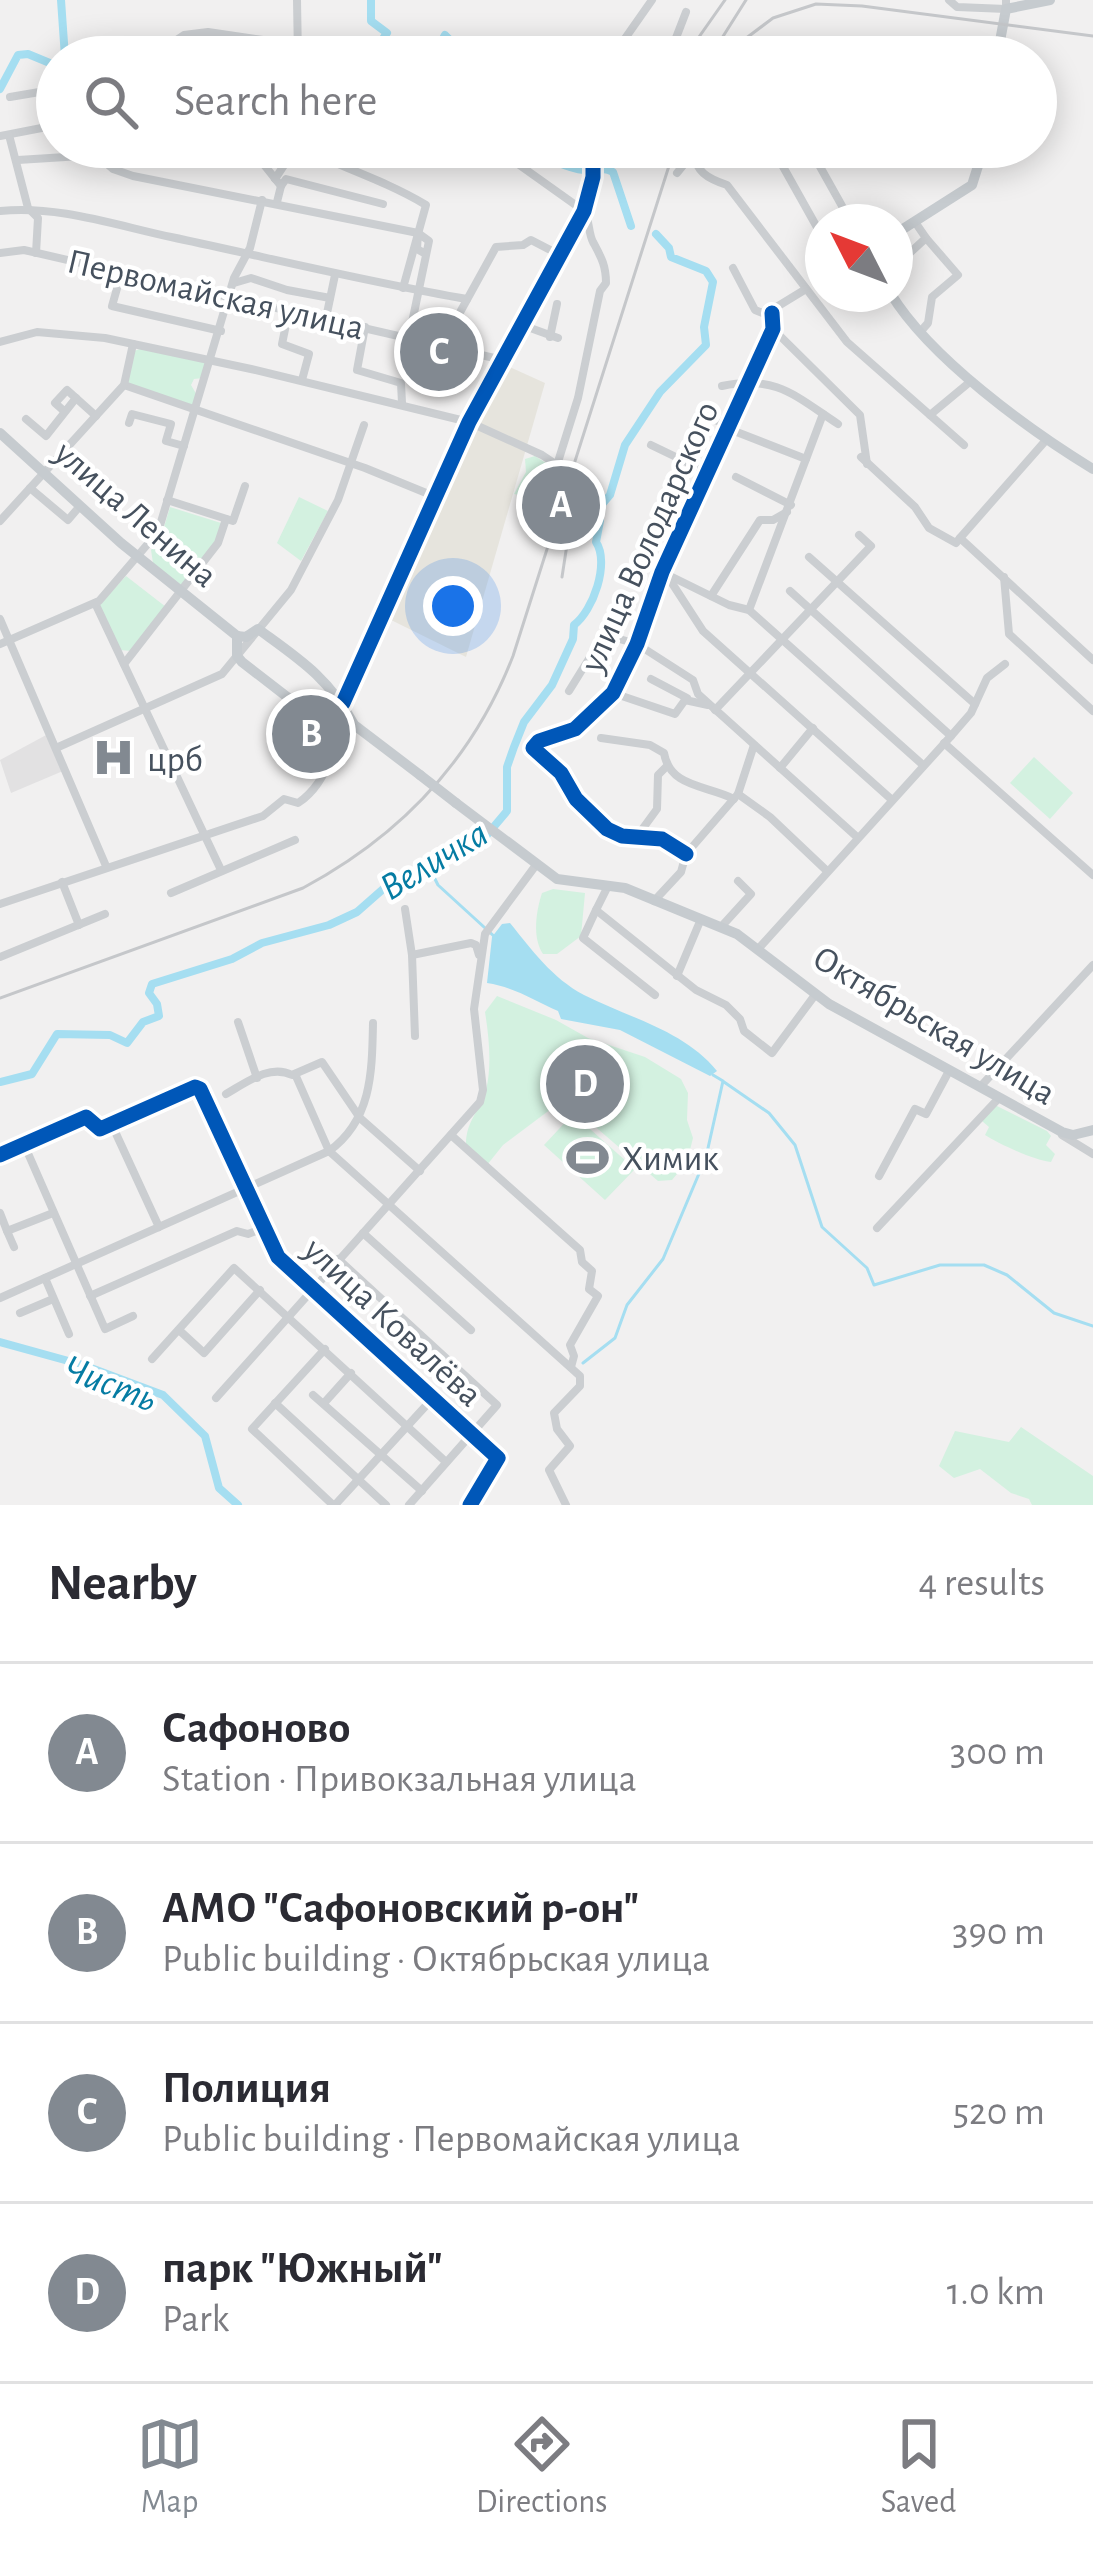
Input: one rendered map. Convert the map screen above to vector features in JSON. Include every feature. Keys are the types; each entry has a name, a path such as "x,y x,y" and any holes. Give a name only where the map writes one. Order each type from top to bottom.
{"main road":[{"path":"1001,36 1006,4 1050,0"},
{"path":"914,222 972,185 977,168"},
{"path":"906,312 972,380 1093,469"},
{"name":"улица Ленина","path":"0,434 138,558 237,636"},
{"path":"237,656 237,636 246,637 258,629"},
{"name":"Октябрьская улица","path":"258,629 330,685 353,724"},
{"name":"Октябрьская улица","path":"237,656 304,710 353,724 536,866 572,883 608,884 721,927 759,948 815,995 998,1099 1056,1130 1073,1135 1093,1130"}],"street":[{"path":"297,0 298,36"},
{"path":"627,36 652,0"},
{"path":"949,0 957,7 1006,4"},
{"path":"677,36 686,12"},
{"path":"182,36 208,32 236,36"},
{"path":"10,97 36,93"},
{"path":"36,129 4,136 18,160 28,208 38,218 36,253"},
{"path":"18,160 36,159"},
{"path":"112,168 388,230 418,232 429,241 409,337"},
{"path":"267,168 278,182"},
{"path":"278,202 278,182 286,168"},
{"path":"342,168 393,185 426,205 404,288"},
{"path":"524,168 584,211 591,239 604,260 606,283 600,291 578,398 542,511"},
{"path":"331,716 343,704 469,422 584,211 592,168"},
{"path":"677,173 681,168"},
{"path":"696,168 727,185 805,288"},
{"path":"784,168 805,206"},
{"path":"821,168 841,204"},
{"path":"278,182 286,179 383,204"},
{"path":"4,642 95,602 158,532 262,200"},
{"path":"0,211 28,208 467,299"},
{"path":"914,222 958,275 932,297 928,323 921,331"},
{"path":"913,250 926,238"},
{"path":"442,345 496,247 531,240 560,255"},
{"name":"Первомайская улица","path":"0,253 36,253 122,271 503,360"},
{"path":"733,268 755,310 772,313 805,290"},
{"path":"122,271 112,306 221,331"},
{"path":"326,318 335,275"},
{"path":"233,284 250,278 330,298"},
{"path":"522,325 554,338 557,304"},
{"path":"290,310 282,344 309,354 302,380"},
{"path":"824,312 848,343 964,445"},
{"name":"улица Володарского","path":"638,835 622,836 607,829 576,799 561,773 533,748 539,741 575,729 613,693 773,329 772,313"},
{"path":"365,327 357,370 401,382 402,404"},
{"path":"773,329 860,415 864,460 915,507 929,528 956,543 1047,439"},
{"path":"0,342 37,332 105,338 212,360 469,422 557,465"},
{"path":"0,521 124,385 133,344"},
{"path":"930,415 972,380"},
{"name":"улица Володарского","path":"722,386 778,384 838,424"},
{"path":"124,385 436,497"},
{"path":"26,419 46,436 64,411 56,403 68,390 96,416"},
{"path":"129,423 132,414 171,424 166,441 184,446"},
{"path":"699,414 807,459"},
{"path":"749,610 823,414"},
{"path":"56,748 217,678 291,590 338,500 364,424"},
{"path":"651,445 707,472"},
{"path":"736,477 789,508"},
{"path":"124,664 218,543 245,486"},
{"path":"30,488 68,520 80,506"},
{"path":"167,500 229,520"},
{"path":"711,596 760,520 773,520 789,508"},
{"path":"712,707 752,673 871,546 859,535"},
{"path":"960,538 1093,660"},
{"path":"809,557 975,704"},
{"path":"664,573 749,610 923,765"},
{"path":"664,573 703,631 891,799"},
{"path":"1004,577 1009,634 1093,711"},
{"path":"790,591 1093,875"},
{"path":"95,602 221,870"},
{"path":"0,620 4,642 106,866"},
{"path":"568,691 609,636 637,644 693,680 698,694 857,837"},
{"path":"759,948 947,740 975,704 980,688 1004,664"},
{"path":"330,685 343,689 354,679"},
{"path":"651,679 712,707"},
{"path":"613,693 675,714 689,699"},
{"path":"1,901 262,816 284,800 298,803 320,782 333,751 353,724"},
{"path":"780,768 813,728"},
{"path":"601,738 650,745 664,752 666,766 680,781 736,797 770,817 827,871"},
{"path":"654,901 681,872 686,854 736,797 754,745"},
{"path":"666,766 658,775 657,809 638,835 662,839 686,854"},
{"path":"171,893 295,839"},
{"path":"216,1399 480,1102 483,1090 474,1009 480,960 489,930 536,866"},
{"path":"721,927 751,893 738,881"},
{"path":"62,882 79,925"},
{"path":"608,884 583,938 655,995"},
{"path":"405,909 416,1036"},
{"path":"596,910 677,976 726,1005 740,1018 744,1030 772,1053 815,995"},
{"path":"0,957 105,914"},
{"path":"677,976 701,919"},
{"path":"412,955 471,943 480,960"},
{"path":"979,1088 1093,965"},
{"path":"238,1022 256,1078"},
{"path":"0,1298 343,1141 360,1118 372,1072 373,1023"},
{"path":"226,1094 279,1069 295,1074 322,1062 360,1118 420,1171"},
{"path":"879,1176 915,1109 926,1114 949,1071"},
{"path":"295,1074 329,1151 580,1376 580,1386 554,1413 557,1429 570,1446 549,1470 566,1505"},
{"name":"улица Ковалёва","path":"112,1125 200,1088 278,1258 498,1458 470,1505"},
{"path":"877,1228 998,1099"},
{"path":"0,1155 86,1117 100,1129 112,1125 159,1228"},
{"name":"Октябрьская улица","path":"1056,1130 1093,1154"},
{"path":"451,1135 580,1250 582,1262 592,1271 589,1289 598,1296 570,1345 571,1367"},
{"path":"20,1147 27,1151 105,1329 133,1316"},
{"path":"0,1213 14,1247"},
{"path":"7,1231 53,1213"},
{"path":"90,1296 237,1231 248,1234 264,1228"},
{"path":"363,1233 471,1330"},
{"path":"338,1259 497,1405 409,1505"},
{"path":"152,1359 235,1268 446,1462"},
{"path":"45,1278 69,1334"},
{"path":"179,1330 204,1353 260,1291"},
{"path":"20,1312 53,1299"},
{"path":"325,1349 252,1430 334,1505 433,1397"},
{"path":"325,1402 350,1373"},
{"path":"313,1395 422,1491"},
{"path":"275,1403 386,1505"}],"shaded area":[{"path":"505,365 545,383 466,657 389,619"},
{"path":"48,734 63,771 11,793 0,760"}],"green space":[{"path":"143,348 207,362 203,378 194,379 191,385 198,397 194,407 126,384 134,351"},
{"path":"535,456 549,465 541,499 514,494 526,472 525,459"},
{"path":"299,497 328,511 301,561 277,543"},
{"path":"170,507 221,523 217,541 181,585 153,563 151,550 161,537"},
{"path":"126,576 166,607 132,651 119,650 99,605"},
{"path":"1034,757 1073,793 1050,819 1010,783"},
{"path":"553,889 585,893 581,936 557,954 543,954 537,940 537,916 542,893"},
{"path":"497,996 588,1038 645,1057 681,1079 688,1093 687,1120 693,1138 687,1162 672,1180 658,1181 584,1117 559,1103 503,1145 487,1165 466,1144 486,1090 485,1012"},
{"path":"995,1105 1047,1131 1051,1136 1046,1145 1055,1154 1051,1162 985,1135 989,1127 982,1121"},
{"path":"573,1114 635,1169 605,1200 544,1145"},
{"path":"1021,1427 1093,1476 1093,1505 1032,1505 980,1469 954,1478 939,1466 955,1431 1009,1442"}],"water":[{"path":"510,923 543,963 573,988 672,1035 717,1071 710,1076 620,1030 561,1019 558,1011 487,983 492,937 502,924"}],"waterway":[{"path":"61,0 64,36"},
{"name":"Величка","path":"371,0 371,21 387,33 385,36"},
{"path":"0,89 18,55 36,57"},
{"name":"Величка","path":"575,168 613,172 631,226"},
{"name":"Величка","path":"0,1082 32,1074 57,1034 110,1035 127,1043 143,1022 159,1016 149,993 152,984 357,912 390,883 486,836 507,811 507,767 524,722 552,685 573,639 574,625 597,586 601,562 597,510 610,495 625,445 660,392 706,345 704,327 713,282 706,271 671,257 656,234"},
{"path":"429,867 438,885 496,938"},
{"path":"583,1363 615,1338 627,1305 663,1259 706,1157 723,1081 713,1075"},
{"path":"724,1082 769,1113 795,1145 822,1227 867,1268 874,1285 940,1265 984,1265 1007,1275 1054,1313 1093,1326"},
{"name":"Чисть","path":"0,1342 83,1365 163,1395 205,1436 219,1488 238,1505"}],"railway":[{"path":"700,36 725,0"},
{"path":"723,36 746,0"},
{"path":"749,36 773,18 816,4 1093,36"},
{"path":"0,998 303,888 402,819 455,761 513,656 668,168"},
{"path":"562,577 572,512"}],"cycle path":[{"path":"331,716 343,703 469,422 584,211 593,168"},
{"path":"686,854 662,839 622,836 607,829 576,799 561,773 533,748 539,741 575,729 613,693 637,644 662,572 773,329 772,313"},
{"path":"0,1155 86,1117 100,1129 195,1087 200,1089 278,1257 498,1458 470,1505"}],"place":[{"name":"Полиция","path":"439,352"},
{"name":"Сафоново","path":"561,505"},
{"name":"АМО \"Сафоновский р-он\"","path":"311,734"},
{"name":"црб","path":"113,758"},
{"name":"парк \"Южный\"","path":"585,1084"},
{"name":"Химик","path":"588,1157"}]}
